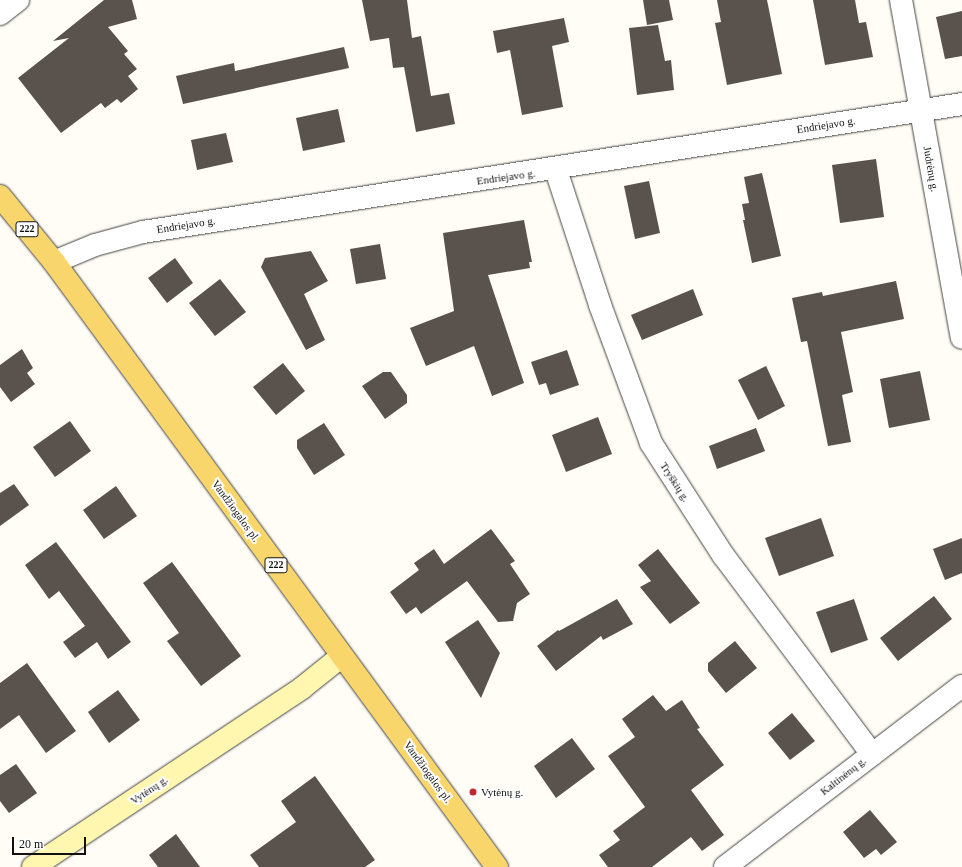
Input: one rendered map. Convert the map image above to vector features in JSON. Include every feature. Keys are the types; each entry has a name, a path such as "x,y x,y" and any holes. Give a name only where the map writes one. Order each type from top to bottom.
{"main road":[{"name":"Vandžiogalos pl.","path":"0,196 54,262 497,867"},
{"name":"Vytėnų g.","path":"33,867 302,688 342,656"}],"street":[{"path":"0,14 18,0"},
{"name":"Judrėnų g.","path":"901,0 962,338"},
{"name":"Endriejavo g.","path":"54,262 95,245 143,232 556,170 962,104"},
{"name":"Tryškių g.","path":"556,170 605,320 651,443 723,555 872,754"},
{"name":"Kaltinėnų g.","path":"725,867 962,686"}],"building":[{"path":"104,0 132,0 137,19 108,27 128,51 124,54 137,69 128,76 138,89 121,103 117,99 105,108 101,103 61,133 18,78 69,38 53,41"},
{"path":"362,0 407,0 412,38 421,36 431,96 449,93 455,124 416,132 404,67 393,68 389,38 370,41"},
{"path":"643,0 669,0 673,20 647,25"},
{"path":"717,0 767,0 782,74 727,85 715,23 721,22"},
{"path":"813,0 855,0 859,23 866,22 873,57 825,65"},
{"path":"962,11 962,56 945,59 936,17"},
{"path":"564,18 569,42 552,46 563,107 522,115 510,50 497,53 493,31"},
{"path":"658,25 665,61 671,60 674,90 637,95 629,28"},
{"path":"344,47 349,68 183,104 176,76 234,63 235,71"},
{"path":"338,109 345,142 303,151 296,118"},
{"path":"226,133 233,162 197,170 191,140"},
{"path":"876,159 884,217 840,223 832,165"},
{"path":"762,173 781,256 752,263 743,220 745,220 742,204 749,203 744,177"},
{"path":"649,181 660,233 635,239 624,186"},
{"path":"524,220 532,262 529,262 530,268 488,275 524,383 492,396 474,346 426,366 410,328 454,311 443,233"},
{"path":"380,244 386,279 356,284 350,249"},
{"path":"311,251 328,281 304,294 325,340 306,350 261,267 265,258"},
{"path":"175,258 193,283 167,303 148,278"},
{"path":"220,279 246,312 215,336 189,303"},
{"path":"896,281 904,319 841,332 853,392 842,395 851,442 828,446 807,341 801,342 792,298 822,292 823,296"},
{"path":"693,289 703,315 642,340 631,315"},
{"path":"22,349 33,368 27,373 35,384 11,402 0,387 0,365"},
{"path":"567,350 579,385 550,395 546,383 539,385 531,362"},
{"path":"283,363 305,391 276,415 253,387"},
{"path":"766,366 785,406 758,420 738,380"},
{"path":"920,371 930,420 889,428 880,379"},
{"path":"383,372 391,372 407,395 407,403 385,419 362,386"},
{"path":"598,417 612,454 566,472 552,435"},
{"path":"70,421 91,451 55,477 33,447"},
{"path":"324,423 345,455 314,475 297,448 297,440"},
{"path":"756,428 765,451 717,469 709,446"},
{"path":"14,484 29,505 0,526 0,493"},
{"path":"116,486 137,516 104,539 83,510"},
{"path":"821,518 834,556 779,576 765,538"},
{"path":"491,529 515,561 510,564 530,594 517,603 513,621 498,622 467,581 421,614 416,607 406,614 390,592 419,570 414,563 434,549 444,564"},
{"path":"962,538 962,573 945,580 933,549"},
{"path":"56,542 131,642 108,659 97,642 75,658 63,642 85,626 59,591 49,599 25,565"},
{"path":"658,549 700,603 670,624 640,587 651,581 638,565"},
{"path":"172,562 241,656 201,686 167,641 179,633 143,583"},
{"path":"934,596 952,619 898,661 880,638"},
{"path":"617,599 633,624 603,640 601,636 556,671 537,646 558,630 559,631"},
{"path":"854,599 868,640 831,653 816,612"},
{"path":"478,620 500,653 481,698 445,642"},
{"path":"735,641 757,668 726,693 708,671 708,663"},
{"path":"27,663 76,731 46,753 19,715 0,729 0,683"},
{"path":"118,690 140,720 109,743 88,712"},
{"path":"653,695 666,711 682,700 700,728 697,729 724,765 691,790 724,835 702,851 691,837 652,867 608,867 599,855 620,840 613,831 645,807 608,756 635,737 622,719"},
{"path":"792,713 815,741 790,760 768,733"},
{"path":"572,738 595,769 556,798 534,766"},
{"path":"16,764 37,793 9,813 0,801 0,775"},
{"path":"315,776 375,860 365,867 259,867 250,855 296,822 281,801"},
{"path":"870,810 897,842 881,855 876,849 864,858 843,832"},
{"path":"176,834 200,867 158,867 149,855"}],"place":[{"name":"Vytėnų g.","path":"473,792"}]}
